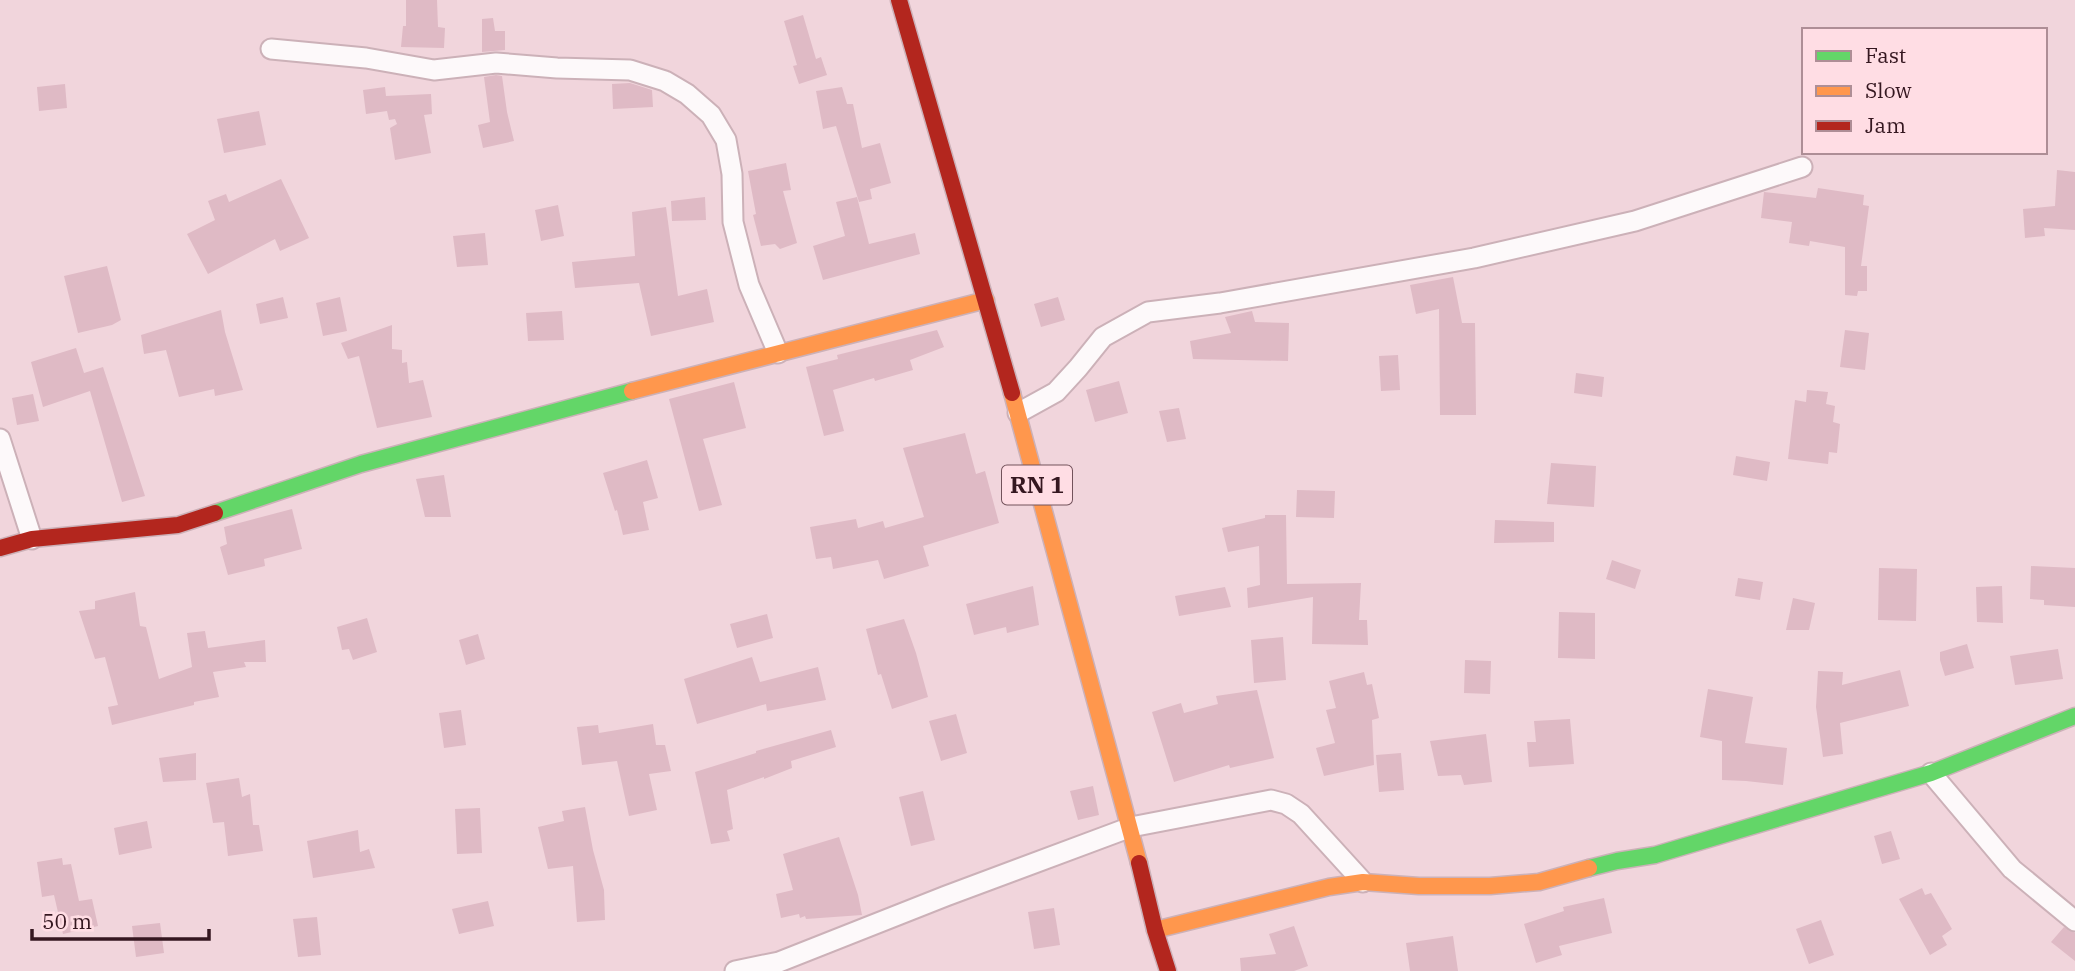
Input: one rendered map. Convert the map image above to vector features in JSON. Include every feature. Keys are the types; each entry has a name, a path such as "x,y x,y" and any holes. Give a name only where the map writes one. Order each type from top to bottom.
{"street":[{"name":"RN 1","path":"899,0 1018,413 1168,971"},
{"path":"271,49 366,58 434,70 496,63 630,70 664,81 687,94 711,115 726,140 732,174 733,222 749,285 778,353"},
{"path":"1018,413 1056,392 1103,337 1148,312 1220,303 1474,258 1635,221 1802,167"},
{"path":"0,548 32,539 178,525 361,464 986,300"},
{"path":"0,439 32,539"},
{"path":"1155,930 1329,887 1363,882 1419,886 1490,886 1539,882 1617,861 1655,855 1931,773 2075,716"},
{"path":"1931,773 2012,869 2075,921"},
{"path":"735,971 779,966 946,896 1131,827 1271,800 1286,804 1301,814 1363,882"}],"building":[{"path":"406,0 437,0 438,27 445,28 444,48 401,47 403,26 406,26"},
{"path":"803,15 816,59 821,57 827,75 799,84 793,66 797,65 784,21"},
{"path":"493,18 495,31 505,31 505,50 482,52 482,19"},
{"path":"502,76 514,141 483,148 478,125 490,122 484,77"},
{"path":"630,83 652,90 653,107 613,109 612,84"},
{"path":"65,84 67,108 39,111 37,87"},
{"path":"385,87 386,96 431,94 432,114 424,115 431,153 395,160 390,128 397,124 395,119 389,120 387,111 366,114 363,90"},
{"path":"842,87 847,104 853,104 862,148 880,143 891,183 870,189 872,199 859,202 836,126 823,129 816,91"},
{"path":"259,111 266,145 224,153 217,119"},
{"path":"786,163 791,190 783,191 797,243 780,249 775,244 761,246 753,215 756,214 748,171"},
{"path":"2057,170 2075,172 2075,230 2044,228 2045,236 2025,238 2023,209 2055,206"},
{"path":"281,179 309,238 280,251 275,239 208,274 187,234 215,220 208,201 226,194 229,202"},
{"path":"1818,188 1864,195 1863,205 1869,206 1861,266 1867,266 1867,291 1858,291 1857,296 1845,295 1845,247 1810,241 1809,246 1789,243 1792,222 1761,218 1764,192 1816,198"},
{"path":"705,197 706,220 672,221 671,201"},
{"path":"857,197 869,244 915,233 920,254 823,280 813,246 845,236 836,202"},
{"path":"558,205 564,236 541,241 535,210"},
{"path":"666,207 678,296 707,289 714,322 651,336 639,283 575,288 572,262 635,256 632,212"},
{"path":"485,233 488,265 457,267 453,236"},
{"path":"107,266 121,320 112,325 78,333 64,276"},
{"path":"1453,277 1462,323 1475,323 1476,415 1440,415 1439,309 1416,314 1410,285"},
{"path":"283,297 288,318 260,324 256,304"},
{"path":"340,297 347,331 323,336 316,303"},
{"path":"1058,297 1065,320 1041,327 1034,304"},
{"path":"221,310 243,390 215,396 214,389 179,397 166,350 144,354 141,335"},
{"path":"562,311 564,340 528,341 526,313"},
{"path":"1252,311 1255,322 1289,323 1288,361 1193,359 1190,341 1231,333 1225,317"},
{"path":"392,325 392,349 402,350 402,363 407,362 409,383 423,380 432,417 377,428 359,356 348,359 341,343"},
{"path":"937,330 944,347 910,360 913,370 833,390 844,431 824,436 806,367 838,359 837,355"},
{"path":"1845,330 1869,333 1865,370 1840,367"},
{"path":"76,348 84,373 103,367 145,496 122,502 90,391 43,407 31,362"},
{"path":"1398,355 1400,390 1381,391 1379,356"},
{"path":"1576,373 1604,377 1602,397 1574,393"},
{"path":"1119,381 1128,413 1095,422 1086,390"},
{"path":"734,382 746,428 703,439 722,505 699,511 669,399"},
{"path":"1807,390 1828,392 1826,404 1835,406 1833,422 1840,424 1837,453 1829,452 1828,464 1788,459 1795,400 1806,402"},
{"path":"33,394 39,421 17,425 12,398"},
{"path":"1179,408 1186,439 1167,442 1159,411"},
{"path":"965,433 976,474 985,471 999,523 923,546 929,566 884,579 878,560 833,569 831,557 816,559 810,527 856,519 858,528 883,521 885,528 924,517 903,448"},
{"path":"1736,456 1770,462 1767,481 1733,475"},
{"path":"647,460 658,498 643,502 649,530 623,535 603,473"},
{"path":"1551,463 1596,466 1594,507 1547,504"},
{"path":"444,475 451,517 425,517 416,479"},
{"path":"1297,490 1335,491 1334,518 1296,517"},
{"path":"292,509 302,549 264,559 265,566 228,575 220,547 227,544 224,527"},
{"path":"1265,515 1286,515 1287,584 1361,583 1359,620 1367,620 1368,645 1312,644 1313,597 1248,608 1247,588 1260,585 1259,546 1228,552 1222,528 1265,518"},
{"path":"1495,520 1554,522 1554,542 1494,543"},
{"path":"1612,560 1641,570 1635,589 1606,579"},
{"path":"2031,566 2075,568 2075,607 2044,605 2044,600 2030,599"},
{"path":"1879,568 1917,569 1916,621 1878,620"},
{"path":"1738,578 1763,582 1760,600 1735,596"},
{"path":"1033,586 1039,625 1007,633 1006,627 974,635 966,604"},
{"path":"2002,586 2003,623 1977,622 1976,587"},
{"path":"1225,587 1231,607 1179,616 1175,596"},
{"path":"135,592 140,626 146,627 159,679 192,667 187,633 205,631 208,648 265,640 266,662 244,662 246,667 213,672 219,697 112,725 108,707 118,705 105,657 95,659 79,611 95,609 95,601"},
{"path":"1793,598 1815,603 1809,630 1786,630"},
{"path":"1559,612 1595,613 1595,659 1558,658"},
{"path":"767,614 773,638 737,648 730,624"},
{"path":"367,618 377,652 353,660 349,649 342,650 337,627"},
{"path":"904,619 928,697 892,709 881,674 878,675 866,629"},
{"path":"478,634 485,659 466,665 459,640"},
{"path":"1283,637 1286,680 1254,683 1251,640"},
{"path":"1967,644 1974,668 1945,676 1940,652"},
{"path":"2058,649 2063,679 2015,685 2010,656"},
{"path":"752,657 760,682 818,667 826,700 767,711 766,704 697,724 684,679"},
{"path":"1465,660 1491,661 1490,694 1464,693"},
{"path":"1900,670 1909,706 1840,723 1843,754 1823,757 1816,707 1818,671 1843,672 1842,685"},
{"path":"1364,672 1367,685 1372,684 1379,718 1372,720 1374,765 1324,776 1316,748 1335,743 1326,710 1336,708 1329,681"},
{"path":"1708,689 1753,697 1745,743 1787,748 1783,785 1722,780 1722,741 1700,737"},
{"path":"1257,690 1274,758 1230,768 1229,765 1174,782 1152,712 1181,703 1184,713 1218,704 1216,696"},
{"path":"461,710 466,745 444,748 439,713"},
{"path":"956,714 967,753 941,761 929,721"},
{"path":"1570,719 1574,764 1529,767 1527,742 1536,742 1534,721"},
{"path":"653,724 656,745 665,745 671,771 649,774 657,810 629,816 617,761 582,765 577,727 598,725 599,733"},
{"path":"831,730 836,747 791,761 792,768 727,790 733,829 727,831 730,841 711,844 695,772"},
{"path":"1486,734 1492,782 1464,785 1461,775 1438,776 1430,741"},
{"path":"196,753 196,780 163,782 159,758"},
{"path":"1401,753 1404,790 1379,792 1376,755"},
{"path":"239,778 242,797 250,794 253,825 259,825 263,851 228,856 224,822 213,823 206,783"},
{"path":"1093,786 1099,815 1078,820 1070,791"},
{"path":"923,791 935,840 911,846 899,797"},
{"path":"585,807 604,890 605,920 577,922 573,866 548,869 538,827 564,821 562,811"},
{"path":"480,808 482,853 457,854 455,809"},
{"path":"147,821 152,848 119,855 114,828"},
{"path":"358,830 360,852 369,849 375,868 313,878 307,841"},
{"path":"1891,831 1900,859 1882,864 1874,836"},
{"path":"839,837 862,915 806,919 805,916 800,918 799,914 781,918 776,894 793,890 783,854"},
{"path":"62,858 63,865 71,864 79,901 92,899 98,926 63,934 54,895 42,897 37,862"},
{"path":"1922,888 1925,895 1931,893 1952,929 1942,936 1947,945 1930,955 1899,899"},
{"path":"1604,898 1612,933 1559,946 1562,955 1536,963 1524,924 1564,911 1563,907"},
{"path":"488,901 494,926 459,934 452,909"},
{"path":"1054,908 1060,945 1034,949 1028,912"},
{"path":"317,917 321,955 298,957 293,919"},
{"path":"1821,920 1834,955 1809,964 1796,929"},
{"path":"160,923 164,953 136,957 132,926"},
{"path":"1294,926 1308,966 1294,971 1241,971 1240,958 1276,954 1269,934"},
{"path":"2064,927 2075,933 2075,961 2051,942"},
{"path":"1453,936 1458,971 1410,971 1406,943"}],"traffic: fast":[{"path":"215,513 361,464 632,391"},
{"path":"1589,868 1655,855 1931,773 2075,716"}],"traffic: slow":[{"path":"632,391 986,300"},
{"path":"1012,393 1139,863"},
{"path":"1155,930 1329,887 1363,882 1419,886 1490,886 1539,882 1589,868"}],"traffic: jam":[{"path":"899,0 1012,393"},
{"path":"0,548 32,539 178,525 215,513"},
{"path":"1139,863 1168,971"}]}
